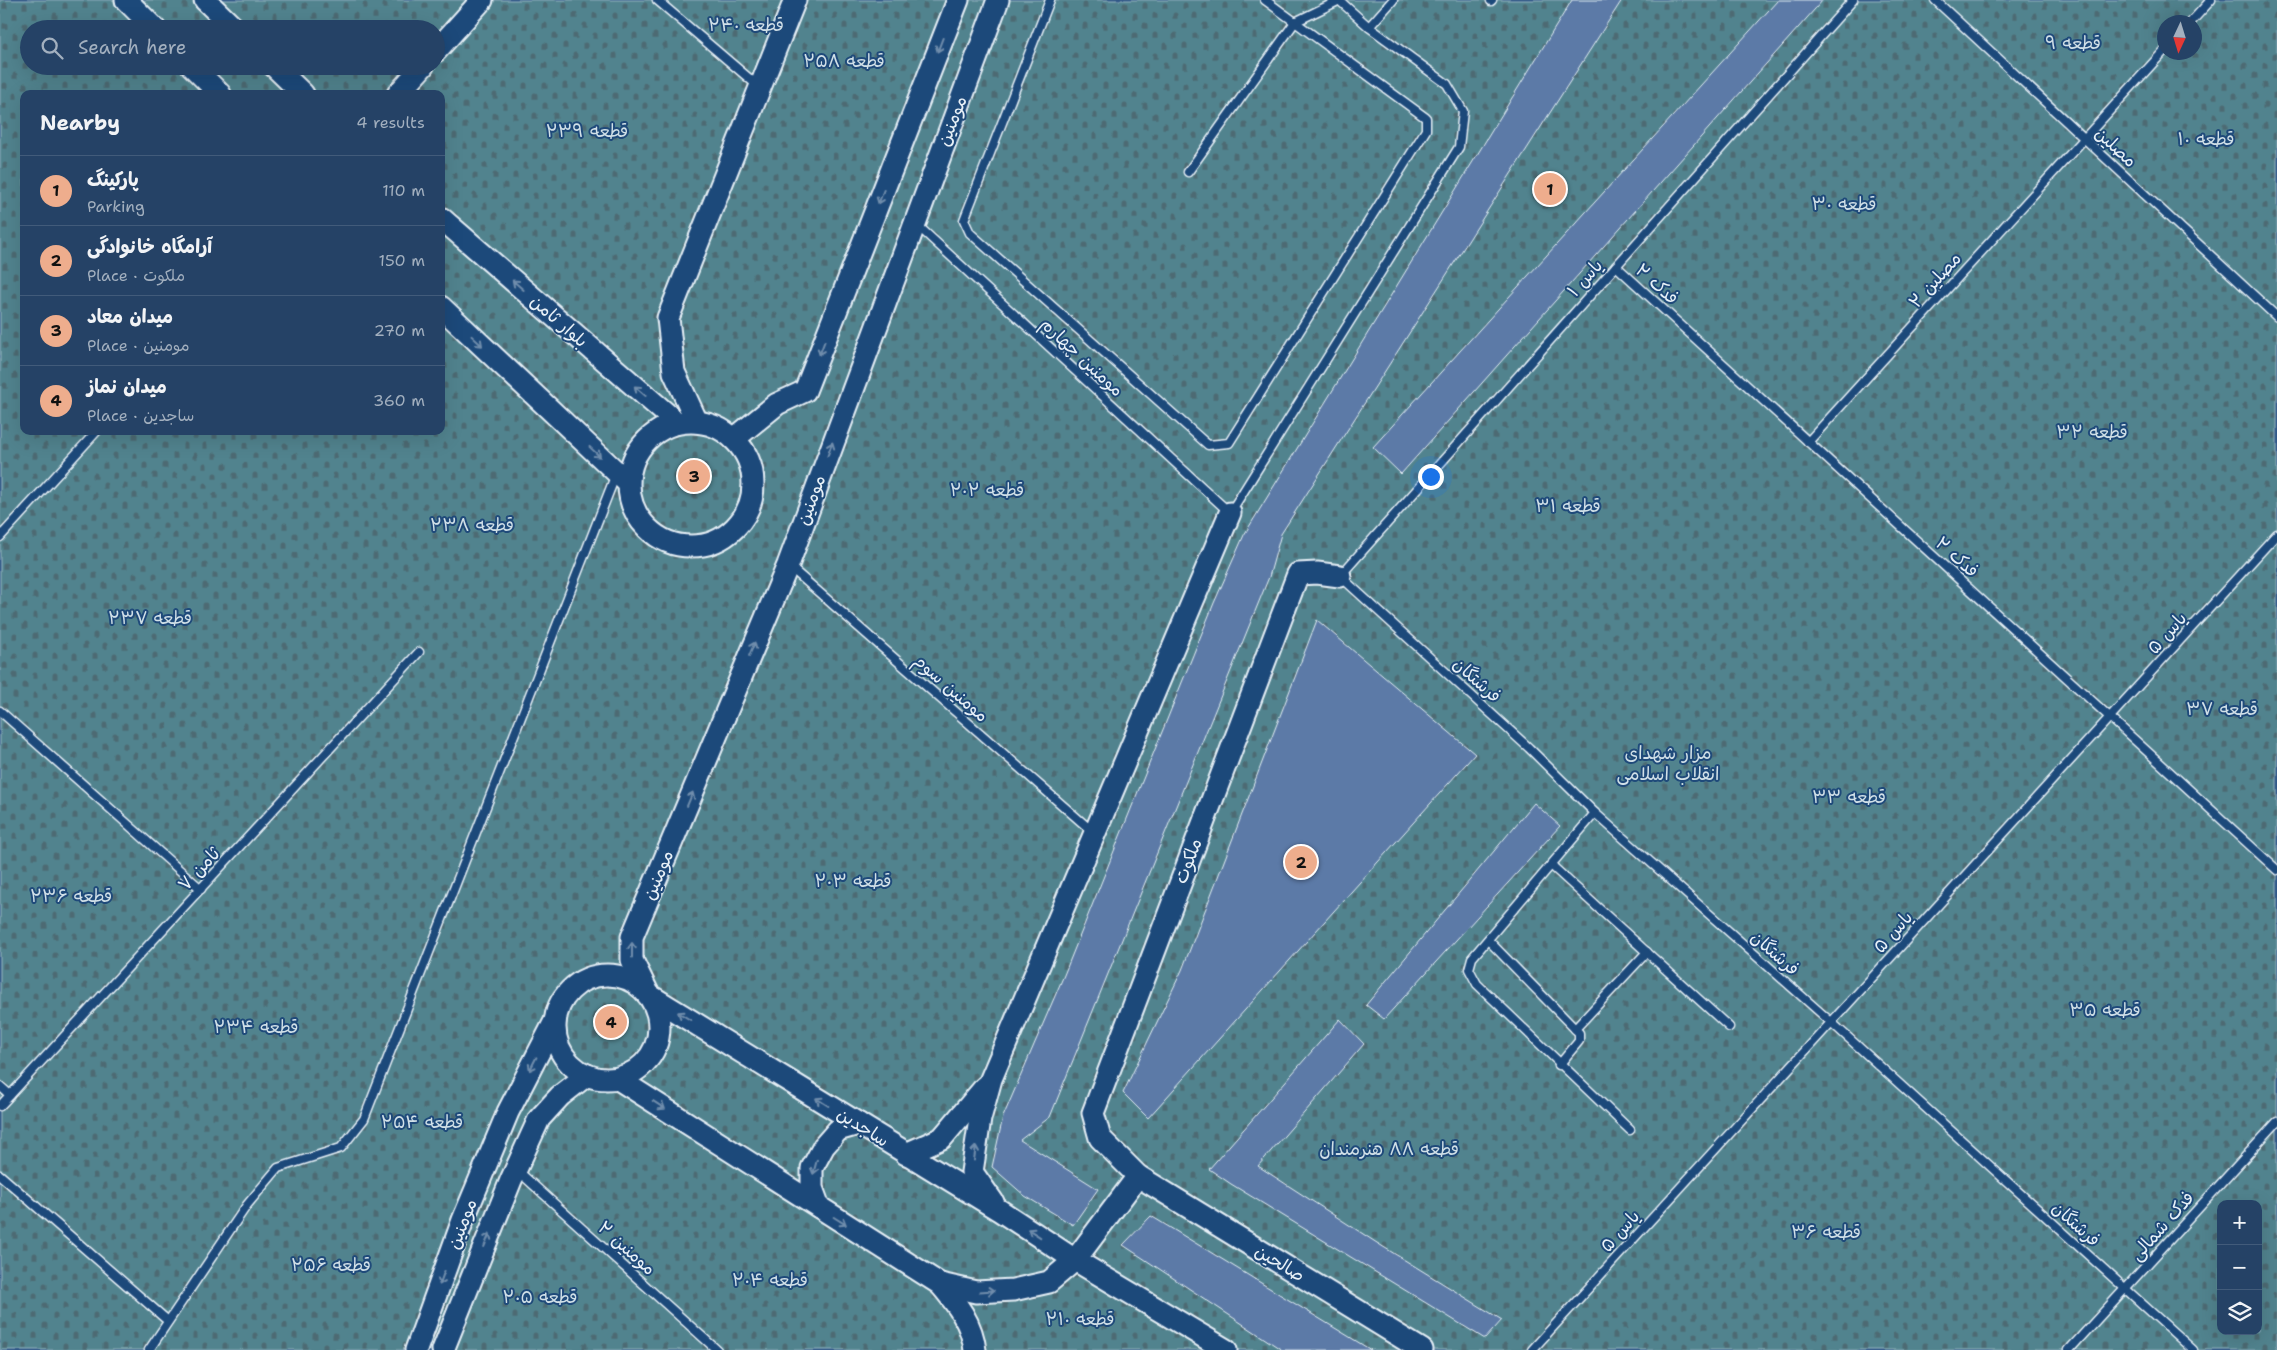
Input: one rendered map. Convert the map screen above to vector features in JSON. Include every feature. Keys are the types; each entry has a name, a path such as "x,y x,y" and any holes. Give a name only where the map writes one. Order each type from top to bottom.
{"street":[{"path":"126,0 146,20"},
{"path":"205,0 226,20"},
{"path":"445,41 482,0"},
{"path":"687,423 674,372 668,318 795,0"},
{"path":"734,439 777,404 805,391 958,0"},
{"name":"مومنین","path":"649,995 632,960 632,937 788,565 998,0"},
{"path":"201,75 216,90"},
{"path":"283,75 299,90"},
{"path":"402,90 415,75"},
{"name":"بلوار ثامن","path":"445,221 687,423"},
{"path":"445,311 622,478 631,503 641,521 656,536 675,544 695,546 715,541 732,530 745,515 752,495 750,468 746,456 734,439 717,428 687,423 658,431 642,445 622,478"},
{"path":"999,1210 972,1172 980,1119 991,1079 1230,514"},
{"name":"ملکوت","path":"1138,1176 1100,1138 1092,1113 1298,574 1317,573 1340,576"},
{"path":"606,975 622,977 637,984 649,995 657,1010 660,1028 657,1045 648,1061 635,1072 618,1078 602,1079 587,1076 573,1066 562,1054 556,1038 555,1021 564,998 575,986 590,978 606,975"},
{"name":"ساجدین","path":"649,995 999,1210 1075,1260 1226,1350"},
{"name":"مومنین","path":"416,1350 462,1220 504,1121 555,1021"},
{"name":"مومنین","path":"443,1350 516,1169 539,1119 560,1096 587,1076"},
{"path":"618,1078 940,1284 957,1303 967,1320 974,1338 974,1350"},
{"path":"906,1154 942,1138 991,1079"},
{"path":"819,1207 812,1188 812,1168 824,1146 838,1130 859,1124"},
{"path":"940,1284 976,1292 1013,1290 1049,1282 1075,1260 1138,1176"},
{"name":"صالحین","path":"1138,1176 1422,1350"}],"lane":[{"path":"657,0 760,87"},
{"path":"1050,0 964,220 970,233 1208,445 1229,443 1426,130 1426,118 1266,0"},
{"path":"1188,172 1295,22 1340,0 1370,27 1447,84 1463,111 1459,148 1230,514"},
{"path":"1370,27 1393,0"},
{"name":"یاس ۱","path":"1340,576 1853,0"},
{"name":"مصلین","path":"1935,0 2277,317"},
{"path":"2197,15 2211,0"},
{"name":"مصلین ۲","path":"1808,442 2157,59"},
{"name":"مومنین چهارم","path":"914,222 1230,514"},
{"name":"فدک ۲","path":"1616,266 2277,870"},
{"path":"0,537 93,435"},
{"path":"150,1350 247,1205 278,1168 341,1148 364,1119 622,478"},
{"name":"یاس ۵","path":"1532,1350 2277,534"},
{"name":"مومنین سوم","path":"788,565 1095,834"},
{"name":"فرشتگان","path":"1340,576 1529,748 1595,813 1831,1022 2193,1350"},
{"name":"ثامن ۷","path":"0,1106 419,652"},
{"path":"0,710 201,889"},
{"path":"1595,813 1469,964 1473,979 1559,1065 1630,1130"},
{"path":"1551,865 1728,1027"},
{"path":"1488,940 1575,1028 1581,1037 1559,1065"},
{"path":"1575,1028 1648,952"},
{"path":"0,1086 10,1095"},
{"name":"فدک شمالی","path":"2068,1350 2277,1122"},
{"name":"مومنین ۲","path":"516,1169 717,1350"},
{"path":"0,1175 168,1321"}],"green space":[{"path":"0,0 2277,0 2277,1350 0,1350"}],"building":[{"path":"1572,0 1622,0 1281,534 1269,577 1050,1117 1020,1140 1098,1189 1073,1225 1025,1196 992,1167 1003,1117 1064,975 1214,603 1244,535"},
{"path":"1778,0 1823,0 1401,474 1373,447"},
{"path":"1317,620 1475,754 1148,1118 1123,1093 1182,970"},
{"path":"1534,803 1560,826 1384,1019 1366,1005"},
{"path":"1340,1019 1364,1044 1258,1166 1377,1243 1502,1320 1485,1339 1209,1169"},
{"path":"1151,1216 1371,1350 1282,1350 1123,1245"}],"place":[{"name":"پارکینگ","path":"1550,189"},
{"name":"میدان معاد","path":"694,476"},
{"name":"آرامگاه خانوادگی","path":"1301,862"},
{"name":"میدان نماز","path":"611,1022"}],"park label":[{"name":"قطعه ۲۴۰","path":"746,25"},
{"name":"قطعه ۹","path":"2073,43"},
{"name":"قطعه ۲۵۸","path":"844,61"},
{"name":"قطعه ۲۳۹","path":"587,131"},
{"name":"قطعه ۱۰","path":"2206,139"},
{"name":"قطعه ۳۰","path":"1844,204"},
{"name":"قطعه ۳۲","path":"2092,432"},
{"name":"قطعه ۲۰۲","path":"987,490"},
{"name":"قطعه ۳۱","path":"1568,506"},
{"name":"قطعه ۲۳۸","path":"472,525"},
{"name":"قطعه ۲۳۷","path":"150,618"},
{"name":"قطعه ۳۷","path":"2222,709"},
{"name":"مزار شهدای انقلاب اسلامی","path":"1668,763"},
{"name":"قطعه ۳۳","path":"1849,797"},
{"name":"قطعه ۲۰۳","path":"853,881"},
{"name":"قطعه ۲۳۶","path":"71,896"},
{"name":"قطعه ۳۵","path":"2105,1010"},
{"name":"قطعه ۲۳۴","path":"256,1027"},
{"name":"قطعه ۲۵۴","path":"422,1122"},
{"name":"قطعه ۸۸ هنرمندان","path":"1389,1149"},
{"name":"قطعه ۳۶","path":"1826,1232"},
{"name":"قطعه ۲۵۶","path":"331,1265"},
{"name":"قطعه ۲۰۴","path":"770,1280"},
{"name":"قطعه ۲۰۵","path":"540,1297"},
{"name":"قطعه ۲۱۰","path":"1080,1319"}]}
